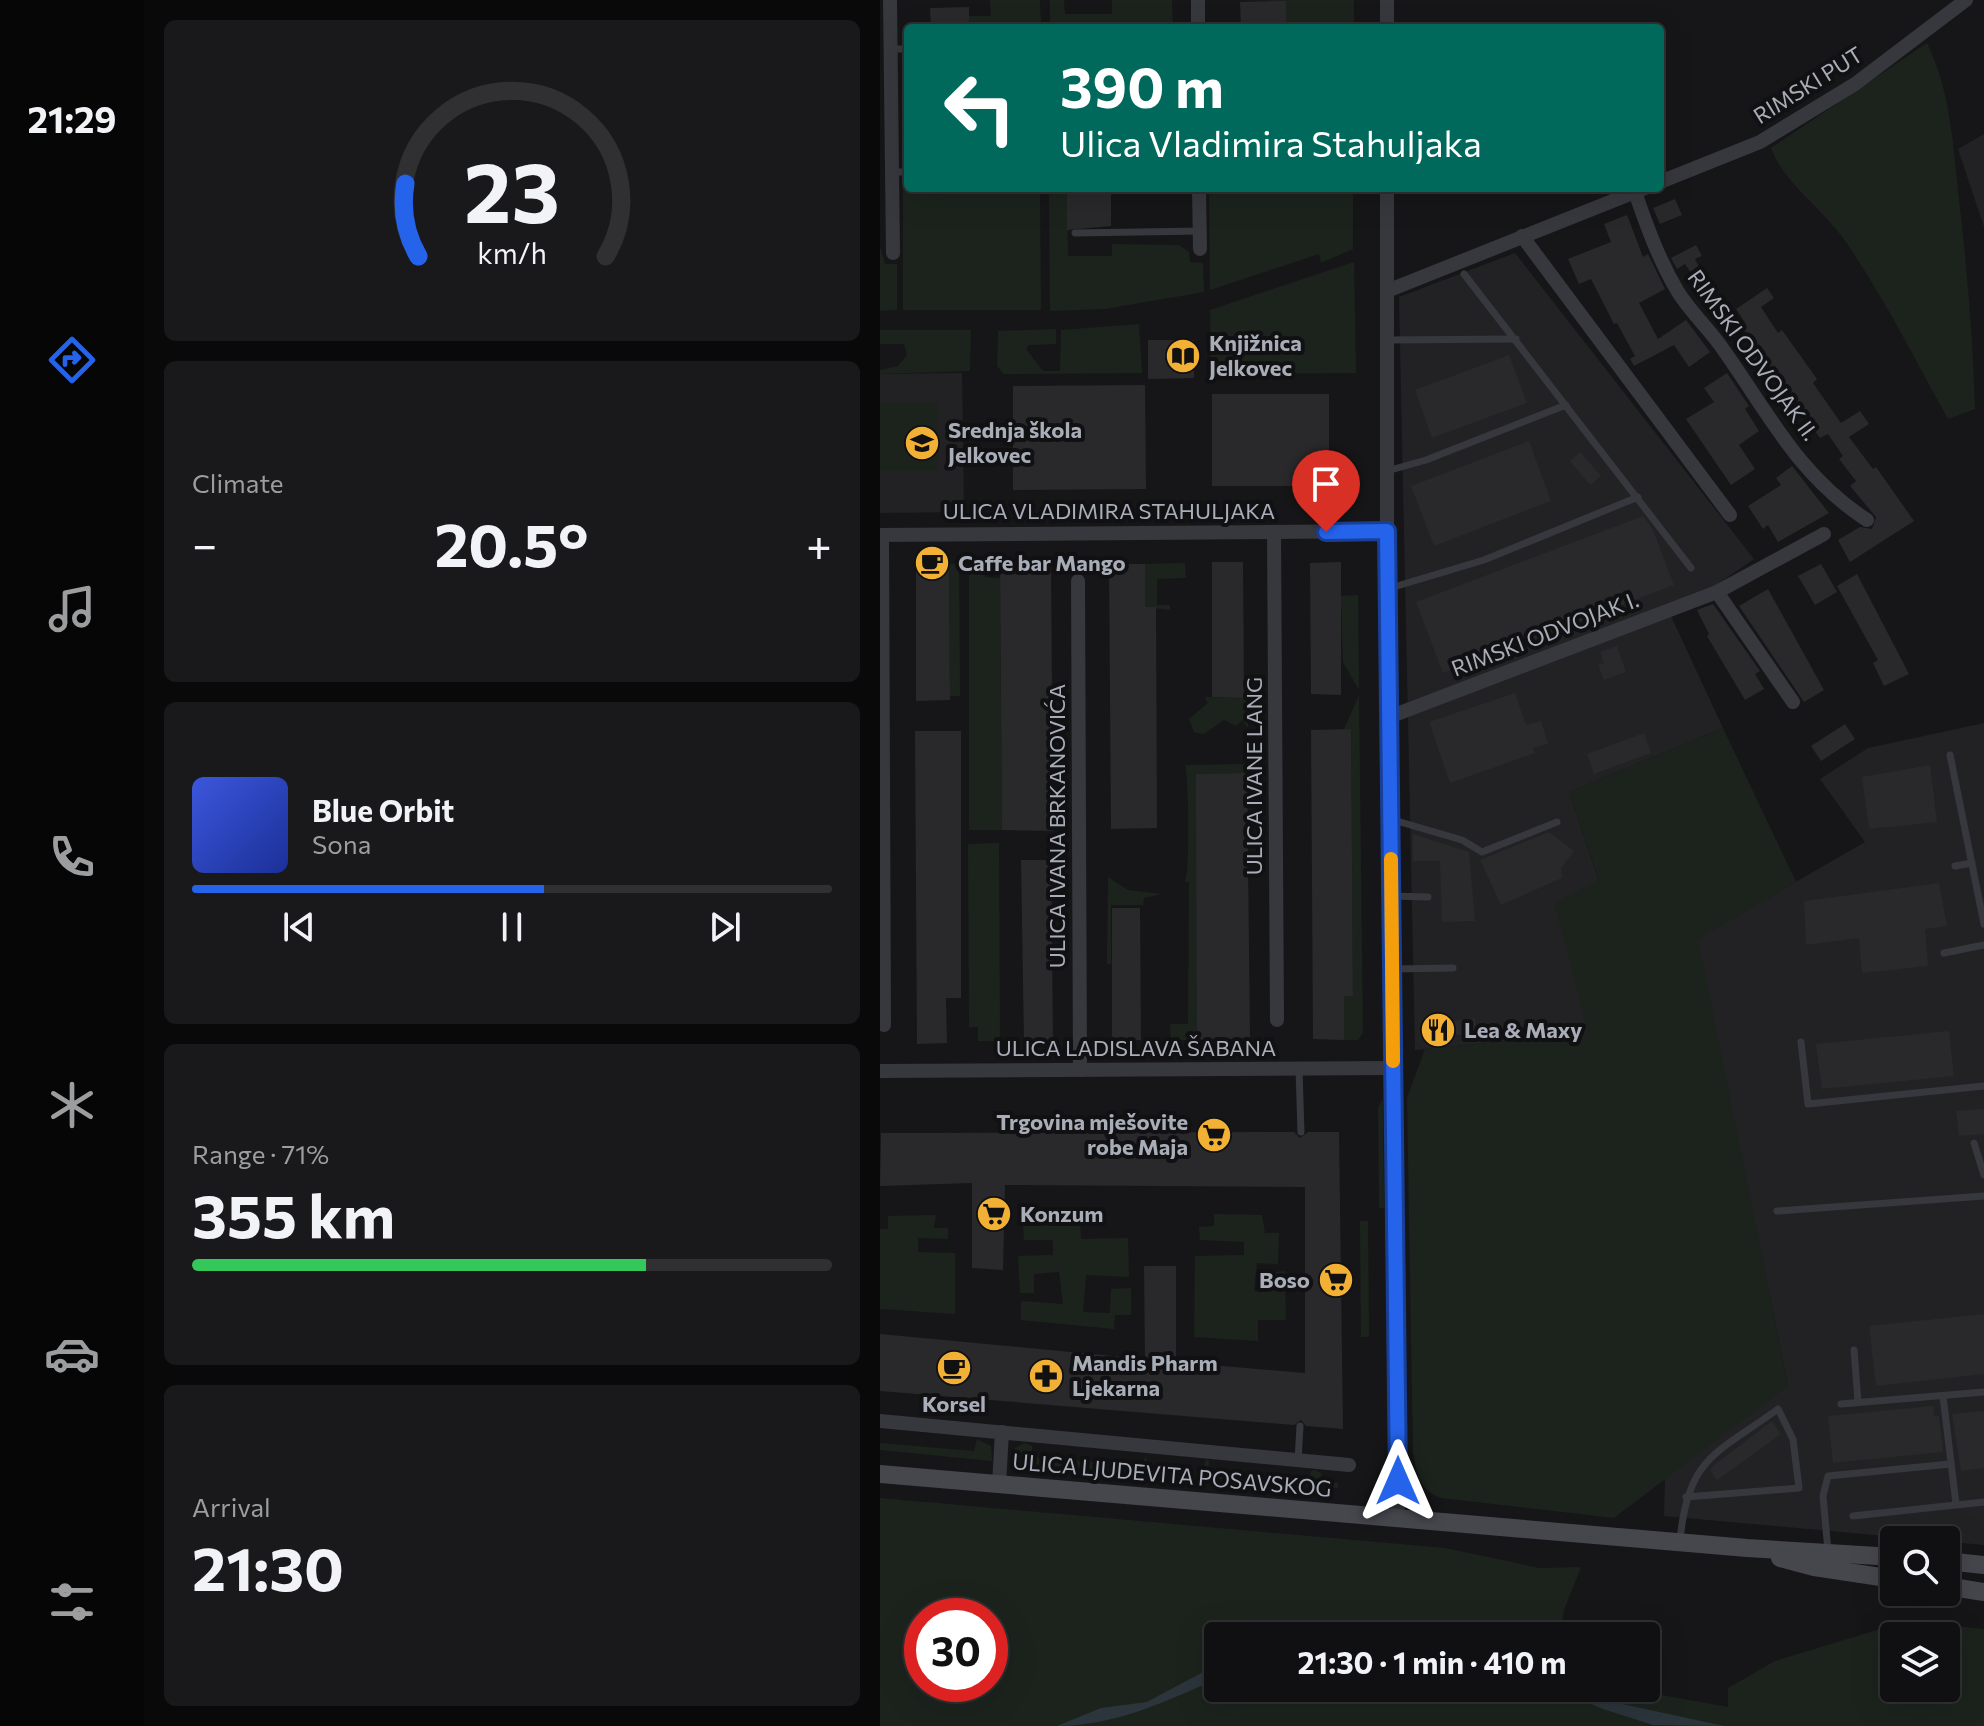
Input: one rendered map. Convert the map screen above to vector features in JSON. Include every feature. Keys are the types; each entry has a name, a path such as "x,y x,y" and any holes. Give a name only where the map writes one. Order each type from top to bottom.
{"main road":[{"name":"ULICA LJUDEVITA POSAVSKOG","path":"880,1474 1680,1543 1880,1556"},
{"name":"ULICA LJUDEVITA POSAVSKOG","path":"1747,1548 1814,1567 1880,1577"},
{"path":"1960,1562 1984,1565"},
{"path":"1960,1588 1984,1592"}],"street":[{"path":"890,0 891,49 886,110 892,172 886,233 893,253"},
{"path":"1198,0 1198,24"},
{"path":"1387,0 1387,24"},
{"name":"RIMSKI PUT","path":"1664,180 1760,142 1855,84 1966,0"},
{"path":"1199,192 1200,249"},
{"path":"1387,192 1387,589 1398,1518"},
{"path":"1387,291 1635,192"},
{"name":"RIMSKI ODVOJAK II.","path":"1640,192 1652,242 1679,294 1720,346 1767,420 1834,499 1867,520"},
{"path":"1522,236 1730,515"},
{"name":"ULICA VLADIMIRA STAHULJAKA","path":"881,535 1387,531"},
{"name":"ULICA IVANE LANG","path":"1274,532 1277,1020"},
{"name":"RIMSKI ODVOJAK I.","path":"1389,717 1717,592 1824,534"},
{"path":"881,535 884,1025"},
{"name":"ULICA IVANA BRKANOVIĆA","path":"1078,581 1080,1070"},
{"path":"1717,592 1793,702"},
{"name":"ULICA LADISLAVA ŠABANA","path":"880,1071 1393,1068"},
{"name":"ULICA LJUDEVITA POSAVSKOG","path":"880,1421 1349,1465"},
{"path":"999,1485 1002,1432"}],"lane":[{"path":"891,49 904,49"},
{"path":"892,172 904,172"},
{"path":"1075,233 1200,231"},
{"path":"1464,274 1691,568"},
{"path":"1387,340 1516,339"},
{"path":"1387,471 1426,460 1566,405"},
{"path":"1387,589 1484,560 1638,497"},
{"path":"1950,755 1981,895 1984,924"},
{"path":"1390,819 1462,840 1482,852 1557,822"},
{"path":"1955,866 1972,863"},
{"path":"1391,896 1428,897"},
{"path":"1944,953 1984,945"},
{"path":"1392,969 1453,968"},
{"path":"1801,1042 1808,1104 1984,1086"},
{"path":"1299,1070 1301,1132"},
{"path":"1974,1143 1984,1175"},
{"path":"1777,1211 1984,1196"},
{"path":"1854,1350 1858,1402"},
{"path":"1841,1404 1984,1392"},
{"path":"1943,1396 1956,1504"},
{"path":"1680,1543 1686,1497 1695,1475 1706,1462 1778,1409 1793,1439 1799,1488 1686,1497"},
{"path":"1298,1460 1300,1426"},
{"path":"1828,1553 1823,1496 1828,1476 1950,1464"},
{"path":"1853,1516 1984,1502"}],"shaded area":[{"path":"990,0 1040,0 1041,24 969,24 969,16 991,16"},
{"path":"1050,0 1064,0 1065,14 1112,14 1112,0 1172,0 1173,24 1050,24"},
{"path":"1240,0 1354,0 1354,24 1287,24 1286,1"},
{"path":"1927,43 1941,81 1950,120 1973,356 1975,409 1948,419 1858,260 1834,227 1784,172 1771,148"},
{"path":"1984,134 1984,227 1958,149"},
{"path":"903,182 904,192 1040,192 1041,310 903,310"},
{"path":"1049,192 1067,192 1068,256 1112,256 1112,244 1179,245 1189,252 1190,262 1203,263 1204,292 1105,309 1050,311"},
{"path":"1209,192 1353,192 1353,249 1321,263 1319,254 1210,290"},
{"path":"880,247 885,264 897,264 897,310 880,311"},
{"path":"1515,253 1754,559 1671,616 1723,728 1569,792 1599,881 1555,904 1589,1033 1415,1050 1399,297"},
{"path":"1354,262 1356,373 1211,374 1210,310"},
{"path":"1139,324 1142,373 1004,374 997,366 998,331 1056,329 1056,344 1029,345 1026,349 1043,371 1060,371 1061,330"},
{"path":"880,330 971,330 970,371 880,374 880,370 898,366 907,355 904,344 880,344"},
{"name":"Srednja škola Jelkovec","path":"962,373 964,512 880,513 880,374"},
{"path":"880,403 938,403 938,471 880,471"},
{"path":"1185,563 1186,578 1157,579 1157,605 1170,605 1170,610 1145,607 1145,564"},
{"path":"949,564 959,564 960,696 950,696"},
{"path":"969,564 984,564 985,577 1000,578 1002,830 969,830"},
{"path":"1358,595 1359,690 1343,662 1341,596"},
{"path":"1359,695 1363,1033 1358,1040 1344,1040 1344,996 1353,995 1351,729 1344,729"},
{"path":"1205,697 1248,698 1248,728 1242,720 1236,726 1224,720 1204,734 1194,732 1189,719 1208,703"},
{"path":"1984,723 1984,1545 1960,1543 1960,1526 1880,1526 1880,1536 1664,1516 1665,1478 1788,1385 1697,939 1865,842 1820,779 1868,748"},
{"path":"1723,728 1796,882 1698,939 1788,1386 1614,1518 1441,1498 1424,1486 1413,1453 1407,1098 1425,1049 1589,1033 1554,903 1599,880 1569,792"},
{"path":"1185,765 1248,765 1248,773 1197,774 1197,1040 1171,1040 1170,1024 1188,1024 1189,882 1185,882 1188,824"},
{"path":"999,843 1000,1041 978,1041 978,1027 969,1027 968,844"},
{"path":"1108,877 1128,890 1162,894 1144,898 1143,905 1111,905 1111,964 1107,964"},
{"path":"1383,1099 1384,1208 1379,1208 1378,1107"},
{"path":"1041,1214 1080,1215 1081,1239 1128,1238 1129,1277 1086,1275 1083,1312 1110,1313 1111,1289 1131,1288 1131,1315 1115,1315 1114,1329 1021,1320 1021,1301 1063,1304 1059,1272 1034,1274 1034,1293 1020,1293 1018,1256 1053,1255 1053,1240 1024,1240 1023,1226 1039,1226"},
{"path":"1214,1214 1262,1215 1265,1233 1279,1233 1278,1264 1257,1263 1254,1291 1267,1292 1269,1273 1285,1271 1286,1320 1258,1320 1258,1341 1194,1337 1195,1256 1244,1255 1244,1242 1200,1240 1199,1227 1214,1226"},
{"path":"936,1215 934,1228 948,1228 948,1239 918,1238 918,1252 955,1253 955,1314 880,1309 880,1229 888,1229 888,1216"},
{"path":"1360,1221 1368,1221 1369,1337 1361,1337"},
{"path":"977,1439 991,1446 992,1461 880,1450 880,1443 974,1451"},
{"path":"1025,1443 1032,1446 1032,1456 1061,1463 1062,1459 1142,1467 1146,1454 1148,1474 1010,1462 1015,1448"},
{"path":"1206,1460 1209,1460 1208,1472 1310,1481 1311,1471 1315,1470 1321,1473 1323,1482 1338,1483 1338,1488 1201,1477"},
{"path":"880,1498 1445,1548 1540,1568 1581,1567 1562,1622 1204,1622 1204,1702 1660,1702 1660,1695 1728,1707 1728,1688 1775,1661 1880,1629 1880,1702 1960,1702 1960,1627 1984,1629 1984,1726 880,1726"},
{"path":"1204,1671 1204,1684 1160,1703 1099,1722 1057,1726 1101,1708 1147,1702"},
{"path":"1587,1702 1613,1702 1724,1726 1653,1725"}],"building":[{"path":"1286,1 1287,24 1241,24 1240,2"},
{"path":"969,7 969,24 931,24 930,8"},
{"path":"1067,192 1111,192 1111,226 1067,230"},
{"path":"1675,199 1682,215 1660,224 1653,208"},
{"path":"1627,215 1643,257 1648,254 1665,289 1639,303 1658,339 1686,320 1710,352 1689,367 1674,345 1634,366 1630,359 1635,356 1591,279 1579,284 1568,259 1611,242 1604,224"},
{"path":"1696,245 1702,256 1695,259 1706,282 1700,286 1685,264 1677,269 1671,258"},
{"path":"1767,288 1774,298 1761,307 1778,333 1782,330 1817,379 1813,383 1841,423 1860,411 1869,424 1849,437 1873,469 1876,467 1914,521 1850,562 1838,540 1860,527 1872,529 1876,517 1850,486 1856,481 1839,459 1843,456 1828,434 1820,438 1764,361 1756,367 1749,356 1757,350 1742,327 1746,324 1736,309"},
{"path":"1148,340 1194,340 1194,378 1148,379"},
{"path":"1509,355 1527,403 1432,438 1415,390"},
{"path":"1727,373 1749,406 1745,409 1759,431 1739,445 1755,469 1731,485 1686,419 1714,402 1704,388"},
{"path":"1145,385 1146,489 1013,490 1013,386"},
{"path":"1212,394 1329,394 1329,486 1212,486"},
{"path":"1529,441 1551,501 1434,546 1411,486"},
{"path":"1580,452 1601,476 1590,485 1570,461"},
{"path":"1792,466 1829,513 1778,542 1768,525 1763,529 1748,506 1781,485 1776,478"},
{"path":"1643,516 1652,528 1674,585 1443,673 1416,602"},
{"path":"1212,562 1243,562 1244,698 1212,697"},
{"path":"1341,562 1341,695 1311,694 1310,563"},
{"path":"949,564 950,700 916,701 916,565"},
{"path":"1051,564 1053,831 1002,830 1000,565"},
{"path":"1109,564 1145,564 1145,607 1156,607 1157,828 1111,829"},
{"path":"1821,564 1837,592 1815,605 1798,576"},
{"path":"1857,574 1909,674 1884,686 1873,663 1878,660 1837,586"},
{"path":"1768,589 1824,690 1804,702 1739,606"},
{"path":"1713,604 1760,671 1755,674 1764,689 1745,700 1707,636 1709,634 1697,610"},
{"path":"1617,646 1626,672 1604,680 1598,665 1604,663 1600,652"},
{"path":"1515,693 1526,725 1541,721 1548,744 1533,748 1535,753 1450,783 1429,722"},
{"path":"1845,724 1855,739 1821,761 1811,746"},
{"path":"1351,729 1353,996 1344,996 1344,1040 1313,1039 1311,730"},
{"path":"915,731 961,731 961,998 946,998 947,1043 917,1044"},
{"path":"1644,733 1651,753 1594,774 1587,754"},
{"path":"1930,765 1937,822 1869,829 1862,777"},
{"path":"1247,773 1250,1038 1197,1040 1196,774"},
{"path":"1549,832 1574,851 1561,868 1562,878 1501,905 1480,860"},
{"path":"1413,834 1469,852 1475,921 1442,922 1440,861 1413,861"},
{"path":"1021,860 1051,860 1053,1042 1024,1042"},
{"path":"1939,883 1947,926 1925,929 1928,966 1862,973 1859,938 1806,945 1804,901"},
{"path":"1112,908 1140,908 1141,1040 1112,1041"},
{"path":"1475,1018 1476,1033 1430,1038 1429,1024"},
{"path":"1949,1031 1954,1076 1822,1089 1816,1044"},
{"path":"1984,1109 1984,1134 1959,1136 1956,1111"},
{"path":"1294,1132 1300,1138 1308,1132 1339,1132 1343,1429 1306,1426 1301,1420 1294,1425 880,1391 880,1334 1145,1359 1144,1266 1176,1266 1176,1362 1305,1373 1305,1187 1005,1185 1003,1270 972,1268 972,1183 880,1186 881,1133"},
{"path":"1984,1314 1984,1374 1876,1386 1869,1326"},
{"path":"1933,1406 1934,1416 1939,1416 1943,1452 1833,1463 1828,1416"},
{"path":"1984,1411 1984,1468 1961,1471 1952,1414"},
{"path":"1772,1421 1781,1434 1717,1480 1710,1470 1714,1465"}],"slow traffic":[{"path":"1391,859 1393,1061"}],"place":[{"name":"Knjižnica Jelkovec","path":"1183,356"},
{"name":"Srednja škola Jelkovec","path":"922,443"},
{"name":"Caffe bar Mango","path":"932,563"},
{"name":"Lea & Maxy","path":"1438,1030"},
{"name":"Trgovina mješovite robe Maja","path":"1214,1135"},
{"name":"Konzum","path":"994,1214"},
{"name":"Boso","path":"1336,1280"},
{"name":"Korsel","path":"954,1368"},
{"name":"Mandis Pharm Ljekarna","path":"1046,1376"}],"route":[{"path":"1326,532 1387,531 1398,1481"}]}
